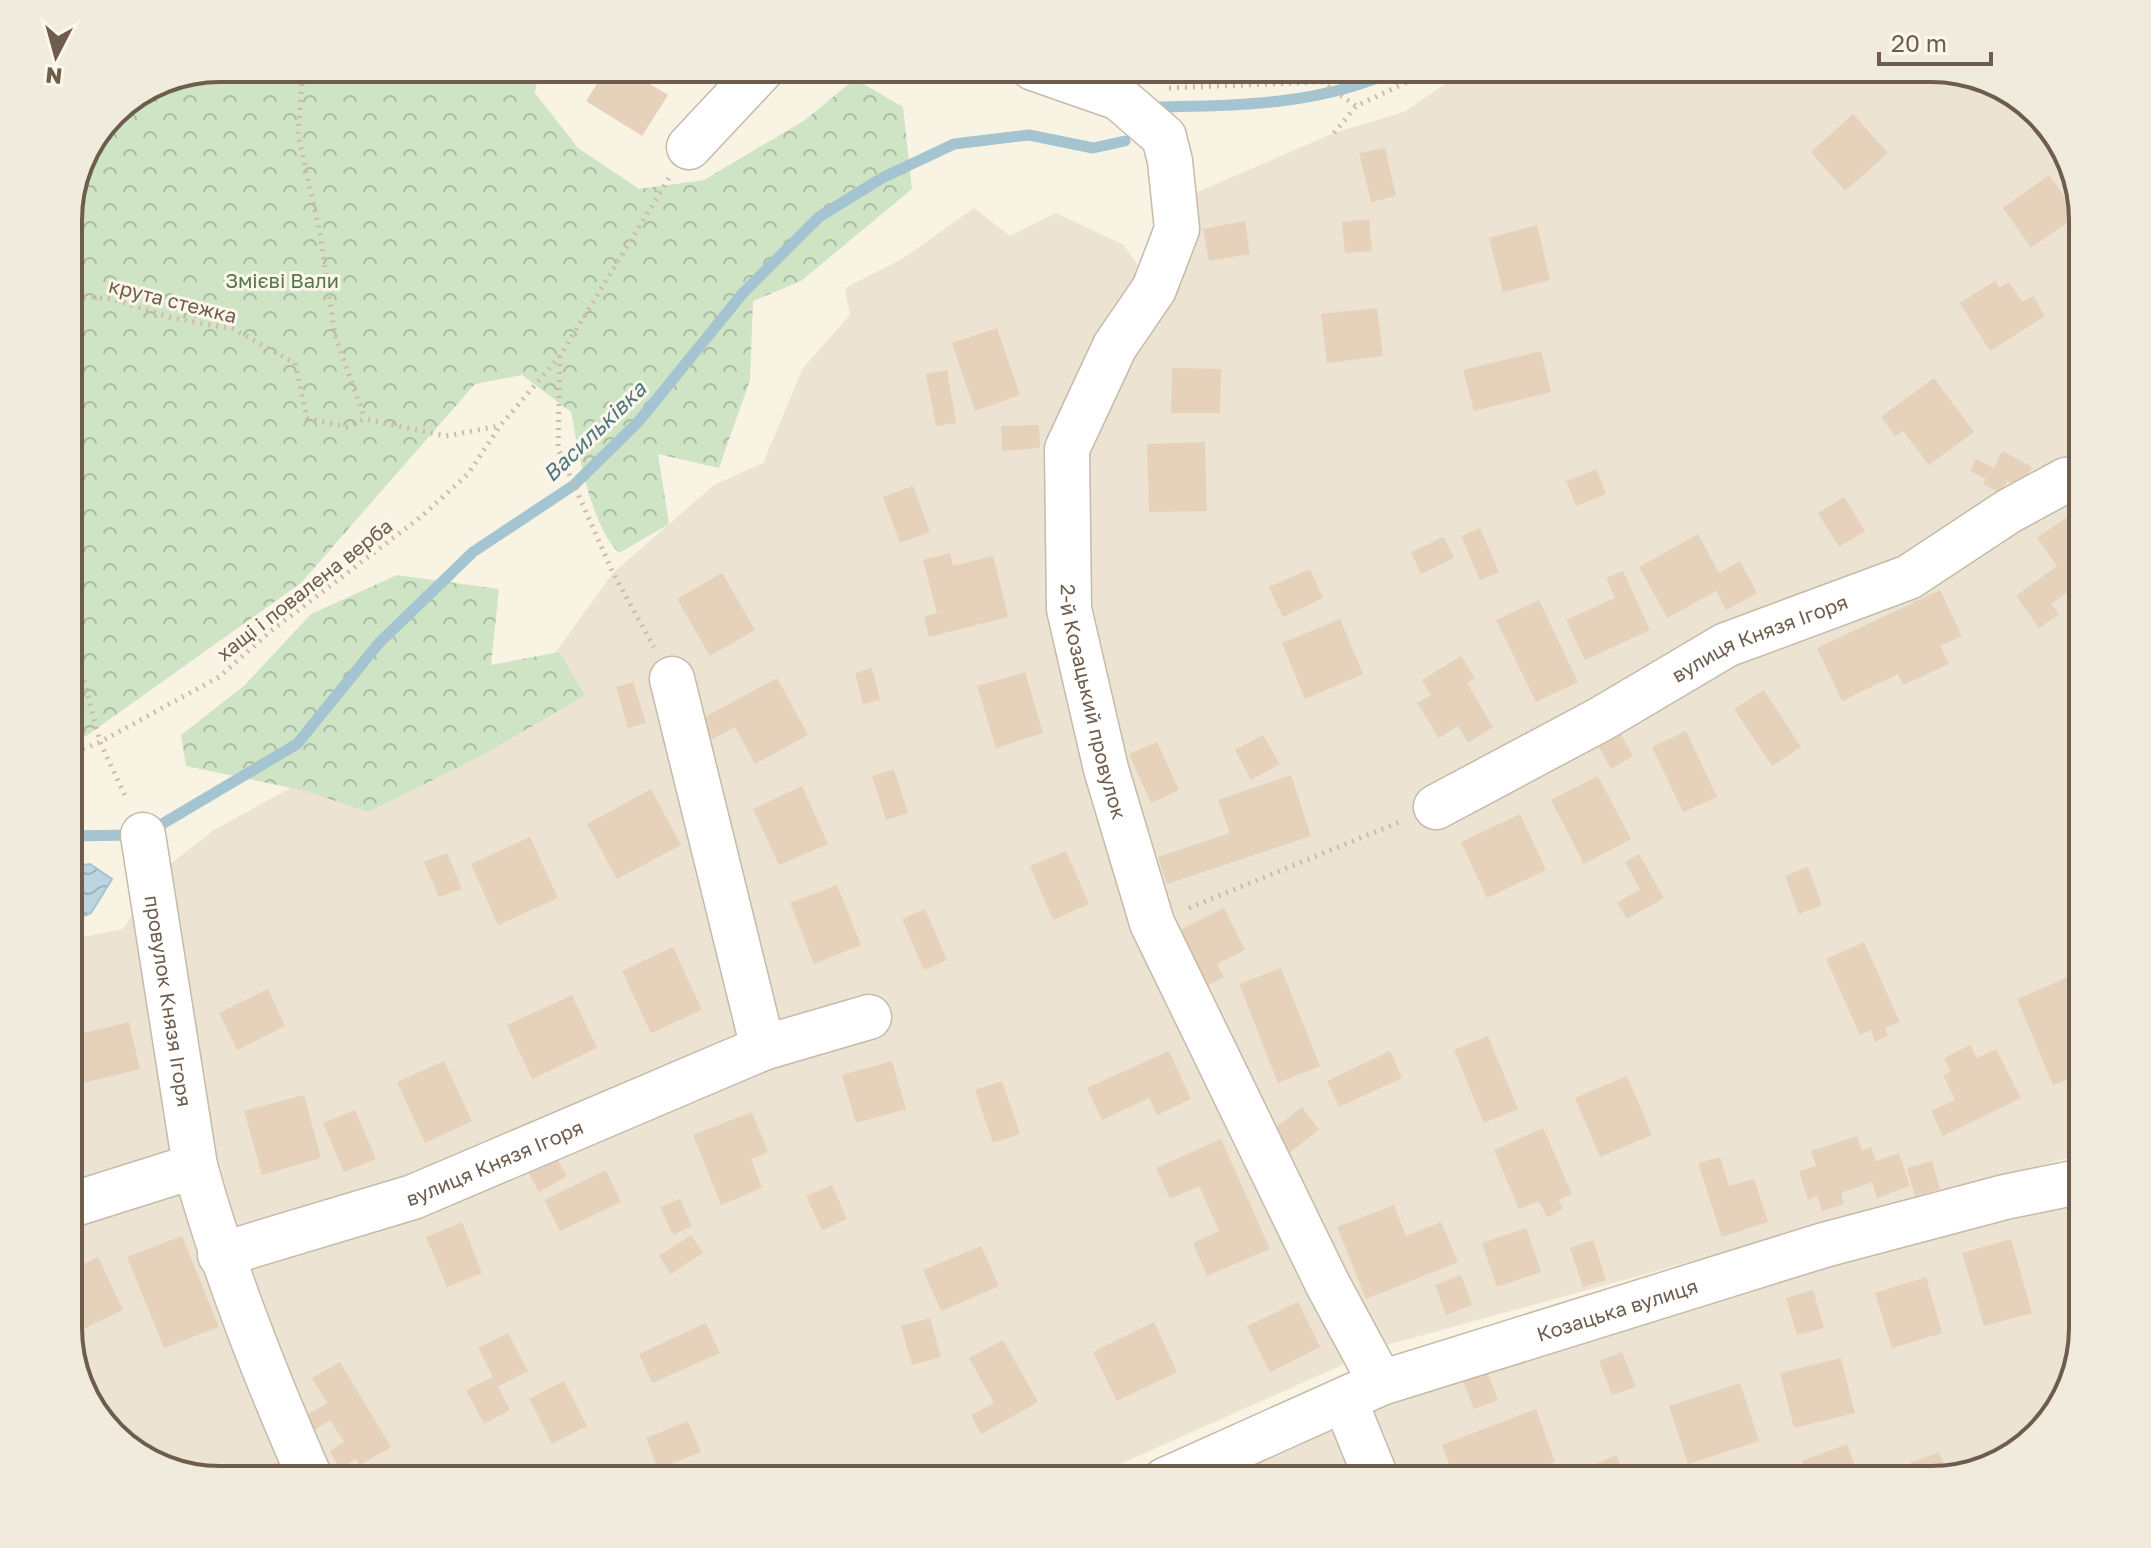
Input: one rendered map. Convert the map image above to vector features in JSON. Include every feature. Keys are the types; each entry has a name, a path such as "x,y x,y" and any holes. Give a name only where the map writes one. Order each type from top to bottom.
{"street":[{"path":"689,147 750,82"},
{"name":"2-й Козацький провулок","path":"1073,82 1119,98 1164,137 1170,161 1177,229 1154,289 1115,346 1067,449 1069,609 1106,769 1152,923 1327,1283 1363,1392 1375,1466"},
{"name":"вулиця Князя Ігоря","path":"1436,807 1601,719 1726,645 1909,577 2009,511 2066,480 2069,481"},
{"path":"672,679 763,1048"},
{"name":"провулок Князя Ігоря","path":"143,835 195,1166"},
{"name":"вулиця Князя Ігоря","path":"220,1255 413,1197 763,1048 869,1017"},
{"path":"82,1202 195,1166 220,1255 269,1384 305,1466"},
{"name":"Козацька вулиця","path":"1196,1466 1363,1392 1824,1245 2005,1197 2069,1184"}],"path":[{"path":"302,82 298,134 320,234 335,336 365,419"},
{"path":"1119,98 1150,88 1322,82 1356,106"},
{"path":"1334,133 1356,106 1407,82"},
{"name":"хащі і повалена верба","path":"82,749 219,677 271,631 422,516 468,474 500,426 560,356 689,147"},
{"name":"крута стежка","path":"82,296 113,299 172,318 233,329 295,363 307,418 347,427 365,419 446,436 500,426"},
{"path":"560,356 558,449 613,573 672,679"},
{"path":"82,675 100,742 143,835"},
{"path":"1152,923 1436,807"}],"shaded area":[{"path":"1448,82 1931,82 1949,83 1992,96 2015,111 2046,144 2064,185 2069,220 2069,1158 1387,1345 1115,1466 220,1466 176,1459 151,1447 123,1425 96,1389 82,1337 82,937 123,929 156,875 214,830 309,778 510,715 613,573 714,485 763,463 803,368 850,315 845,288 902,259 974,208 1010,236 1056,213 1124,245 1153,288 1174,202 1334,133 1404,112"},
{"path":"2069,1185 2069,1328 2062,1372 2040,1412 2022,1432 1975,1459 1931,1466 1197,1466 1345,1401"}],"green space":[{"name":"Змієві Вали","path":"220,82 537,82 535,93 578,148 639,189 704,180 805,120 851,82 860,82 903,107 912,189 801,281 753,301 750,380 719,468 658,454 669,524 619,553 600,524 593,506 571,412 522,375 475,384 301,583 82,739 82,211 93,167 105,144 144,105 167,93 193,85"},
{"path":"397,575 499,589 491,665 559,652 585,695 483,755 368,812 306,791 186,766 181,735 244,686 311,614"}],"water":[{"path":"90,864 112,879 91,913 82,917 82,865"}],"building":[{"path":"598,82 647,82 668,95 642,136 586,101"},
{"path":"1853,114 1888,153 1845,191 1811,152"},
{"path":"1385,148 1396,196 1371,202 1359,153"},
{"path":"2049,175 2068,201 2069,221 2031,248 2003,208"},
{"path":"1369,219 1372,251 1345,253 1342,222"},
{"path":"1245,221 1250,254 1209,261 1203,229"},
{"path":"1537,225 1550,280 1503,292 1489,238"},
{"path":"1995,281 1999,288 2009,282 2022,302 2033,296 2045,316 1990,351 1960,303"},
{"path":"1377,308 1383,356 1327,363 1321,314"},
{"path":"997,328 1020,395 975,411 952,343"},
{"path":"1541,351 1551,392 1474,411 1463,370"},
{"path":"1172,368 1221,369 1220,413 1171,413"},
{"path":"947,370 956,423 936,426 926,374"},
{"path":"1934,378 1974,432 1929,465 1903,431 1895,436 1881,417"},
{"path":"1039,425 1040,448 1002,451 1001,426"},
{"path":"1205,442 1207,511 1149,512 1147,444"},
{"path":"2002,451 2032,467 2021,488 2007,481 2001,494 1983,484 1986,479 1970,471 1976,459 1994,468"},
{"path":"1596,469 1606,494 1576,506 1566,481"},
{"path":"913,486 930,532 900,543 883,497"},
{"path":"1844,497 1865,531 1839,547 1818,513"},
{"path":"2069,516 2069,591 2051,604 2059,614 2039,628 2016,596 2057,566 2037,538"},
{"path":"1480,528 1499,572 1480,580 1461,536"},
{"path":"1698,534 1719,573 1740,561 1757,593 1726,610 1716,591 1667,618 1639,567"},
{"path":"1444,537 1454,558 1421,574 1411,552"},
{"path":"950,553 953,566 993,556 1008,617 929,637 924,617 937,613 923,560"},
{"path":"1310,569 1323,598 1283,617 1269,587"},
{"path":"1623,571 1650,630 1585,660 1566,620 1615,598 1606,578"},
{"path":"722,573 755,630 710,656 677,599"},
{"path":"1940,590 1962,636 1940,646 1949,664 1903,685 1898,674 1842,701 1817,648"},
{"path":"1539,600 1578,682 1536,702 1496,620"},
{"path":"1340,619 1363,674 1305,699 1282,643"},
{"path":"1461,656 1475,678 1467,683 1493,727 1468,743 1458,726 1439,738 1417,703 1431,695 1422,680"},
{"path":"872,668 880,700 863,704 855,673"},
{"path":"1025,672 1043,733 996,748 977,686"},
{"path":"777,678 808,735 755,764 735,727 707,742 696,722"},
{"path":"633,682 646,723 628,728 616,687"},
{"path":"1764,690 1801,747 1772,766 1734,709"},
{"path":"1617,727 1633,756 1611,769 1595,740"},
{"path":"1686,731 1717,797 1683,812 1652,747"},
{"path":"1263,735 1280,764 1251,780 1235,750"},
{"path":"1157,742 1179,790 1151,803 1129,754"},
{"path":"894,769 908,813 886,820 872,776"},
{"path":"1291,775 1311,836 1167,884 1158,857 1230,833 1218,800"},
{"path":"1598,776 1631,839 1584,864 1551,800"},
{"path":"802,786 828,844 779,865 753,809"},
{"path":"651,789 681,845 617,879 587,824"},
{"path":"1520,814 1546,870 1487,898 1461,842"},
{"path":"530,837 558,898 498,925 471,864"},
{"path":"1066,851 1089,904 1053,920 1030,866"},
{"path":"447,853 462,889 439,897 424,862"},
{"path":"1639,854 1664,898 1627,919 1617,903 1640,889 1625,862"},
{"path":"1808,867 1822,905 1799,914 1785,876"},
{"path":"837,885 861,945 814,964 790,903"},
{"path":"1224,908 1245,950 1217,964 1224,977 1201,989 1174,933"},
{"path":"925,909 947,960 924,970 902,919"},
{"path":"1864,942 1900,1022 1885,1028 1888,1036 1875,1042 1871,1030 1860,1035 1826,959"},
{"path":"673,947 702,1010 651,1033 622,971"},
{"path":"1281,968 1320,1066 1278,1083 1239,984"},
{"path":"2069,977 2069,1079 2053,1085 2017,999"},
{"path":"268,989 285,1026 237,1050 219,1013"},
{"path":"572,995 597,1048 532,1079 507,1025"},
{"path":"129,1022 140,1069 83,1083 82,1034"},
{"path":"1488,1036 1518,1109 1484,1123 1454,1050"},
{"path":"1970,1045 1977,1058 1996,1049 2021,1098 1943,1136 1931,1111 1955,1100 1943,1075 1951,1072 1944,1058"},
{"path":"1169,1051 1191,1099 1157,1115 1149,1098 1102,1120 1087,1088"},
{"path":"1390,1051 1402,1078 1339,1107 1327,1081"},
{"path":"444,1061 472,1121 425,1143 397,1082"},
{"path":"892,1061 906,1109 856,1123 842,1075"},
{"path":"1627,1076 1652,1135 1600,1157 1575,1098"},
{"path":"1002,1081 1020,1134 993,1143 975,1090"},
{"path":"304,1095 321,1158 262,1175 244,1111"},
{"path":"1302,1107 1319,1130 1286,1155 1269,1133"},
{"path":"355,1110 376,1159 344,1172 323,1123"},
{"path":"752,1112 768,1152 751,1159 762,1188 721,1205 693,1135"},
{"path":"1543,1128 1572,1194 1559,1200 1563,1209 1547,1217 1539,1201 1519,1209 1494,1150"},
{"path":"1857,1136 1862,1151 1871,1147 1876,1161 1899,1153 1910,1186 1877,1198 1872,1182 1841,1193 1844,1204 1822,1211 1817,1196 1808,1200 1799,1171 1816,1166 1811,1151"},
{"path":"1221,1139 1270,1249 1207,1276 1193,1243 1219,1231 1199,1186 1170,1199 1156,1168"},
{"path":"552,1150 567,1176 539,1192 524,1165"},
{"path":"1720,1157 1729,1186 1754,1179 1768,1222 1722,1237 1698,1163"},
{"path":"1932,1161 1940,1189 1915,1196 1907,1168"},
{"path":"606,1170 621,1202 560,1231 544,1200"},
{"path":"832,1185 847,1219 822,1230 806,1196"},
{"path":"680,1199 692,1226 673,1235 660,1207"},
{"path":"1394,1205 1406,1236 1441,1222 1458,1262 1366,1299 1337,1227"},
{"path":"462,1222 482,1273 447,1287 426,1237"},
{"path":"1526,1228 1541,1272 1497,1287 1482,1243"},
{"path":"691,1235 703,1253 671,1274 659,1256"},
{"path":"182,1236 219,1327 164,1348 127,1257"},
{"path":"2011,1239 2032,1313 1984,1326 1962,1253"},
{"path":"1593,1240 1606,1280 1583,1287 1570,1248"},
{"path":"981,1246 999,1286 941,1311 923,1270"},
{"path":"98,1257 123,1310 82,1329 82,1264"},
{"path":"1461,1275 1472,1305 1446,1315 1435,1285"},
{"path":"1926,1277 1942,1333 1892,1348 1875,1293"},
{"path":"1813,1290 1824,1328 1797,1335 1786,1298"},
{"path":"1298,1302 1320,1347 1270,1372 1247,1326"},
{"path":"930,1318 941,1357 912,1365 901,1326"},
{"path":"1154,1322 1177,1372 1117,1401 1093,1352"},
{"path":"706,1323 720,1353 652,1383 639,1354"},
{"path":"508,1333 528,1371 498,1387 510,1410 484,1424 466,1390 493,1377 478,1348"},
{"path":"1003,1340 1038,1402 981,1434 971,1415 994,1403 969,1358"},
{"path":"1622,1352 1636,1387 1612,1395 1599,1361"},
{"path":"1841,1358 1855,1413 1794,1428 1780,1373"},
{"path":"340,1362 391,1447 360,1465 356,1459 339,1466 330,1451 344,1442 330,1420 310,1433 302,1418 327,1403 312,1378"},
{"path":"1486,1369 1498,1400 1474,1409 1462,1378"},
{"path":"564,1381 587,1426 552,1444 529,1399"},
{"path":"1740,1383 1759,1441 1688,1464 1669,1406"},
{"path":"1536,1409 1555,1462 1544,1466 1450,1466 1442,1445"},
{"path":"688,1421 701,1452 666,1466 657,1466 646,1438"},
{"path":"1847,1444 1855,1466 1804,1466 1802,1461"},
{"path":"1939,1452 1944,1465 1911,1466 1910,1463"},
{"path":"1616,1455 1621,1466 1592,1466"}],"waterway":[{"name":"Васильківка","path":"1154,107 1280,101 1310,97 1367,82"},
{"name":"Васильківка","path":"152,830 297,744 379,643 473,552 574,485 639,421 743,293 819,217 882,178 954,144 1029,135 1093,148 1125,141"},
{"name":"Васильківка","path":"82,836 135,835"}]}
